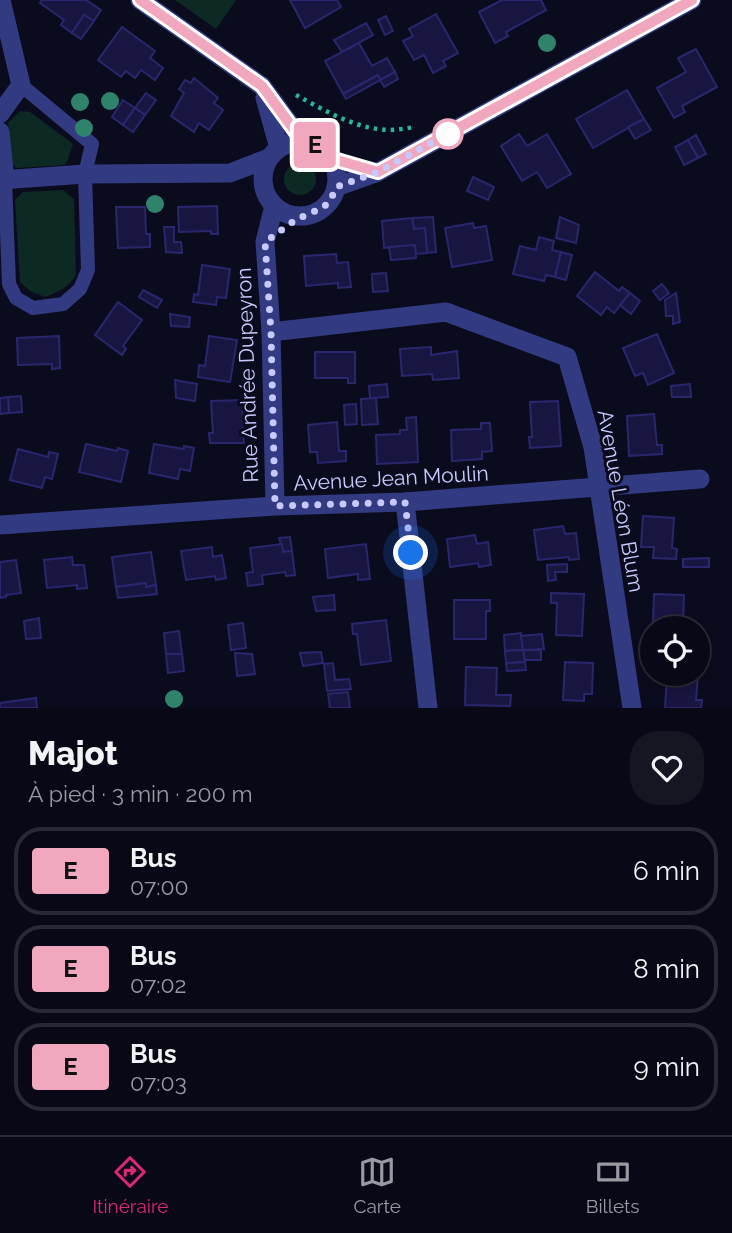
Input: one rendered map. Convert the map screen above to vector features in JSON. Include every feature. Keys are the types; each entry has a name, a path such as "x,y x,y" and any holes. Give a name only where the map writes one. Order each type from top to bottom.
{"street":[{"path":"0,114 21,85 1,0"},
{"path":"141,0 262,86 303,142"},
{"path":"336,187 378,172 692,0"},
{"path":"230,173 274,153 290,143 303,142 323,149 335,166 336,187 332,198 325,207 304,216 283,212 274,206 264,188 264,168 274,153 262,86"},
{"path":"0,132 2,180 85,173 230,173 264,188"},
{"path":"330,158 378,172"},
{"name":"Rue Andrée Dupeyron","path":"274,206 265,242 271,332 275,506"},
{"name":"Rue Andrée Dupeyron","path":"265,242 304,216"},
{"name":"Avenue Léon Blum","path":"271,332 446,312 567,357 593,447 632,708"},
{"name":"Avenue Jean Moulin","path":"0,524 275,506 405,502 700,479"},
{"path":"405,502 428,708"}],"lane":[{"path":"2,180 9,284 16,298 33,308 63,304 80,289 88,270 85,173 92,144 21,85"}],"path":[{"path":"286,89 334,115 360,125 388,130 425,126"}],"green space":[{"path":"175,0 236,0 216,29"},
{"path":"20,111 30,112 73,144 64,165 16,168 12,163 8,123"},
{"path":"300,163 311,168 316,179 311,190 300,195 289,190 284,179 289,168"},
{"path":"63,190 74,199 76,275 66,286 45,297 30,291 20,282 15,200 23,192"}],"building":[{"path":"42,0 86,0 101,10 94,21 84,15 72,33 61,25 64,20 40,3"},
{"path":"290,0 337,0 341,7 305,28"},
{"path":"502,0 541,0 546,10 506,32 508,36 495,43 479,12"},
{"path":"436,14 458,53 443,61 446,66 433,73 424,55 414,60 403,41 413,36 409,29"},
{"path":"84,15 94,21 81,39 72,33"},
{"path":"386,16 393,31 385,35 378,20"},
{"path":"366,23 373,35 342,52 334,40"},
{"path":"122,27 155,51 150,58 163,68 155,80 141,70 135,78 126,71 121,77 98,60"},
{"path":"359,43 372,66 387,58 395,72 380,80 378,75 343,94 325,61"},
{"path":"696,49 717,87 682,106 685,112 674,118 657,88 686,72 678,58"},
{"path":"395,72 398,79 384,87 380,80"},
{"path":"378,75 380,80 346,99 343,94"},
{"path":"194,78 218,98 214,103 223,110 209,130 199,123 194,132 171,116 184,93 179,89 185,80 191,83"},
{"path":"627,90 644,119 593,148 576,119"},
{"path":"146,93 156,100 145,115 135,108"},
{"path":"123,100 135,108 123,125 112,117"},
{"path":"135,108 145,115 133,132 123,125"},
{"path":"644,119 651,130 635,139 628,127"},
{"path":"519,134 527,146 547,134 571,174 547,188 537,172 522,181 501,146"},
{"path":"696,135 706,154 698,158 688,140"},
{"path":"688,140 698,158 684,165 675,147"},
{"path":"473,177 494,187 488,200 467,191"},
{"path":"217,206 218,234 211,234 211,231 179,232 178,207"},
{"path":"116,207 145,207 146,234 150,234 150,247 118,248"},
{"path":"433,217 436,252 427,253 425,228 414,229 412,218"},
{"path":"560,217 579,225 576,243 556,238"},
{"path":"412,218 414,229 425,228 427,253 415,254 415,245 384,248 382,221"},
{"path":"473,223 474,228 486,226 492,260 452,267 445,228"},
{"path":"164,227 174,227 174,242 181,242 182,253 166,252"},
{"path":"539,237 554,241 552,250 561,252 555,277 546,275 544,281 513,274 520,246 536,250"},
{"path":"415,245 416,258 391,260 389,247"},
{"path":"561,252 572,255 566,280 555,277"},
{"path":"336,254 337,263 348,262 351,287 338,288 338,283 306,286 304,256"},
{"path":"202,265 230,269 226,298 217,297 216,305 193,302 194,294 198,295"},
{"path":"595,272 619,291 622,287 630,293 614,313 607,307 601,315 577,296"},
{"path":"386,273 388,291 373,292 372,274"},
{"path":"662,284 669,293 660,300 653,291"},
{"path":"143,290 162,300 157,308 139,297"},
{"path":"630,293 640,301 631,314 620,305"},
{"path":"676,293 680,322 673,324 673,316 666,316 665,300"},
{"path":"118,302 142,320 123,346 126,349 122,355 95,335"},
{"path":"170,314 190,317 189,327 171,326"},
{"path":"657,334 674,373 648,385 643,373 635,376 623,348"},
{"path":"59,336 60,368 52,369 52,364 18,365 17,338"},
{"path":"209,336 237,340 230,382 198,377 199,365 205,366"},
{"path":"431,347 431,355 457,351 459,378 433,380 432,374 402,376 400,349"},
{"path":"315,352 355,352 355,383 348,383 348,378 315,378"},
{"path":"175,380 197,384 195,401 176,398"},
{"path":"387,384 388,397 370,398 369,386"},
{"path":"690,384 691,397 672,397 671,386"},
{"path":"21,396 22,412 9,413 8,397"},
{"path":"8,397 9,413 0,414 0,398"},
{"path":"376,398 378,424 362,425 361,399"},
{"path":"242,400 244,443 210,443 209,433 213,433 211,401"},
{"path":"558,401 561,446 530,448 530,402"},
{"path":"356,404 357,424 345,425 344,405"},
{"path":"654,414 657,445 662,445 662,454 629,456 627,416"},
{"path":"416,417 418,462 377,464 376,435 400,434 400,430 407,430 406,418"},
{"path":"337,422 339,451 346,451 346,461 318,463 317,452 310,452 308,425"},
{"path":"481,423 490,423 492,451 482,452 482,459 452,461 451,430 481,429"},
{"path":"86,444 128,451 121,482 79,472"},
{"path":"154,444 194,448 190,471 180,469 178,479 149,473"},
{"path":"18,449 48,457 49,452 58,454 52,479 45,477 42,488 10,480"},
{"path":"643,516 674,518 672,548 677,549 676,559 653,558 654,547 641,547"},
{"path":"563,526 565,534 576,533 579,559 569,560 569,557 538,560 534,530"},
{"path":"475,535 477,544 488,542 491,565 479,567 478,563 450,567 447,539"},
{"path":"290,537 292,551 283,552 279,538"},
{"path":"282,544 283,552 292,551 295,575 286,576 285,572 262,575 263,584 248,586 246,573 253,572 250,548"},
{"path":"366,544 370,579 358,580 358,574 328,578 325,549"},
{"path":"212,547 213,557 222,555 226,578 216,580 215,576 186,580 181,551"},
{"path":"151,552 156,585 146,587 146,583 116,587 112,557"},
{"path":"72,557 73,565 84,565 87,588 77,589 77,585 47,588 44,560"},
{"path":"709,558 709,567 683,567 683,559"},
{"path":"16,560 21,593 0,598 0,562"},
{"path":"567,564 567,572 555,572 556,580 548,581 547,565"},
{"path":"146,583 146,587 156,585 157,594 118,598 116,587"},
{"path":"551,593 584,594 582,636 556,635 557,603 551,603"},
{"path":"654,594 684,595 683,616 653,616"},
{"path":"334,595 335,610 316,611 313,597"},
{"path":"454,600 490,600 490,611 486,611 486,639 454,639"},
{"path":"39,618 41,638 26,639 24,621"},
{"path":"386,620 391,661 361,665 357,634 353,634 352,624"},
{"path":"243,623 246,648 231,650 228,625"},
{"path":"179,631 182,654 166,654 164,633"},
{"path":"521,633 523,650 505,651 504,635"},
{"path":"542,634 544,649 523,650 521,636"},
{"path":"523,650 541,650 541,660 525,660"},
{"path":"523,650 525,662 506,663 505,651"},
{"path":"321,652 323,663 303,666 300,653"},
{"path":"235,653 252,654 255,674 237,676"},
{"path":"166,654 182,654 184,671 168,673"},
{"path":"525,662 526,670 507,671 506,663"},
{"path":"565,662 593,663 592,694 584,694 584,701 563,700"},
{"path":"333,663 335,680 349,679 351,689 327,691 324,664"},
{"path":"466,667 497,668 496,695 511,695 510,706 465,705"},
{"path":"666,686 697,686 696,700 702,700 701,708 665,708"},
{"path":"348,692 350,708 330,708 328,694"},
{"path":"36,698 37,708 0,708 0,703"}],"bus line":[{"name":"E","path":"140,0 262,86 303,142 323,149 330,158 378,172 692,0"}],"route":[{"path":"411,553 405,502 275,506 271,332 265,242 304,216 325,207 336,187 378,172 453,131 448,134"}]}
